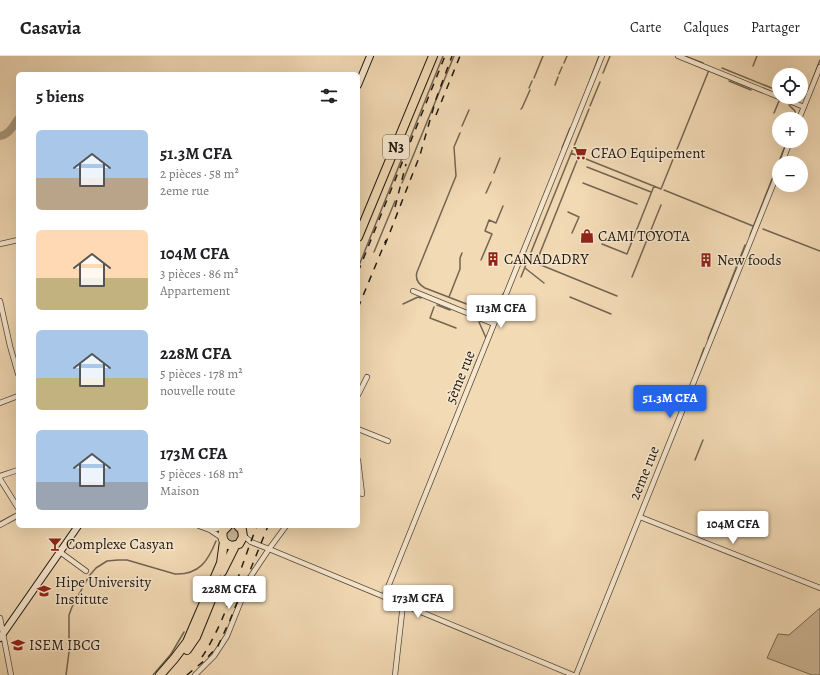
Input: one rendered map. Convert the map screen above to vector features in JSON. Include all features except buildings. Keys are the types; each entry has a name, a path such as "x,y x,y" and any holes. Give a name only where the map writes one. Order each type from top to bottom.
{"highway":[{"path":"360,217 428,56"},
{"name":"N3","path":"360,232 433,56"},
{"path":"160,675 187,642 221,563 223,531 225,528"},
{"path":"166,675 184,655 196,637 226,563 237,545 242,540 243,535 240,528"},
{"path":"223,540 230,546 237,545"}],"main road":[{"path":"360,79 370,56"},
{"path":"1,636 77,528"}],"street":[{"name":"5ème rue","path":"384,597 602,56"},
{"path":"678,56 772,94"},
{"path":"802,112 820,67"},
{"path":"797,104 804,107"},
{"name":"2eme rue","path":"576,675 772,187"},
{"path":"0,244 16,240"},
{"path":"413,291 494,324"},
{"path":"0,301 16,367"},
{"path":"360,391 367,377"},
{"path":"0,403 16,397"},
{"path":"360,430 388,441"},
{"path":"16,471 0,478 16,505"},
{"path":"360,477 362,494"},
{"path":"0,525 16,516"},
{"path":"640,517 820,588"},
{"path":"204,528 210,530 223,540"},
{"path":"210,530 218,528"},
{"path":"195,675 214,656 227,636 251,576 285,528"},
{"path":"243,535 251,542 573,675"},
{"path":"237,545 251,542"},
{"path":"60,552 86,571"},
{"path":"395,675 403,604"},
{"path":"0,618 1,636 11,675"}],"shaded area":[{"path":"230,528 236,528 241,531 237,543 226,541 225,531"},
{"path":"820,608 820,675 812,675 767,658 778,634 789,635"}],"waterway":[{"path":"360,263 443,56"},
{"path":"402,183 454,56"},
{"path":"534,78 543,56"},
{"path":"564,63 567,56"},
{"path":"587,88 599,56"},
{"path":"603,73 610,56"},
{"path":"685,56 703,63"},
{"path":"753,66 757,56"},
{"path":"810,86 820,60"},
{"path":"559,74 562,67"},
{"path":"722,68 772,88"},
{"path":"571,153 661,189 708,70"},
{"path":"555,85 558,77"},
{"path":"529,88 532,81"},
{"path":"729,81 751,90"},
{"path":"590,106 600,82"},
{"path":"521,109 530,90"},
{"path":"774,112 778,104"},
{"path":"789,105 795,112"},
{"path":"521,277 589,109"},
{"path":"462,126 469,110"},
{"path":"0,136 6,134 16,122"},
{"path":"562,148 570,128"},
{"path":"460,133 454,147 456,176 417,272 417,279 425,288 477,308 493,304 499,300 504,293"},
{"path":"750,235 784,148"},
{"path":"494,173 500,158"},
{"path":"578,158 536,263 617,296"},
{"path":"587,167 651,192"},
{"path":"486,193 491,182"},
{"path":"583,183 637,204"},
{"path":"602,244 627,254 654,186"},
{"path":"664,190 753,226"},
{"path":"374,252 395,201"},
{"path":"632,277 661,205"},
{"path":"481,260 492,234 485,231 489,220 496,223 503,206"},
{"path":"568,212 579,217 572,233"},
{"path":"763,229 820,251"},
{"path":"708,339 745,245"},
{"path":"449,297 460,269 460,258 462,253"},
{"path":"525,268 544,283"},
{"path":"403,304 421,297"},
{"path":"570,297 611,314"},
{"path":"437,305 450,310"},
{"path":"434,307 430,318 456,328"},
{"path":"479,322 486,338"},
{"path":"695,373 704,348"},
{"path":"474,368 477,360"},
{"path":"695,460 703,440"},
{"path":"0,522 16,514"},
{"path":"8,523 16,519"},
{"path":"66,675 69,652 69,615 89,576 96,568 107,561 127,560 175,574 183,574 202,565 210,555 216,541"},
{"path":"153,675 171,654 184,632"}],"railway":[{"path":"360,267 445,56"},
{"path":"385,245 420,155 436,99 452,56"},
{"path":"436,115 460,56"},
{"path":"395,207 406,164"},
{"path":"360,303 386,240"},
{"path":"202,657 226,610 256,528"},
{"path":"187,675 205,660 218,646 267,528"}],"place":[{"name":"CFAO Equipement","path":"580,153"},
{"name":"CAMI TOYOTA","path":"587,236"},
{"name":"CANADADRY","path":"493,259"},
{"name":"New foods","path":"706,260"},
{"name":"Complexe Casyan","path":"55,544"},
{"name":"Hipe University Institute","path":"44,591"},
{"name":"ISEM IBCG","path":"18,645"}]}
